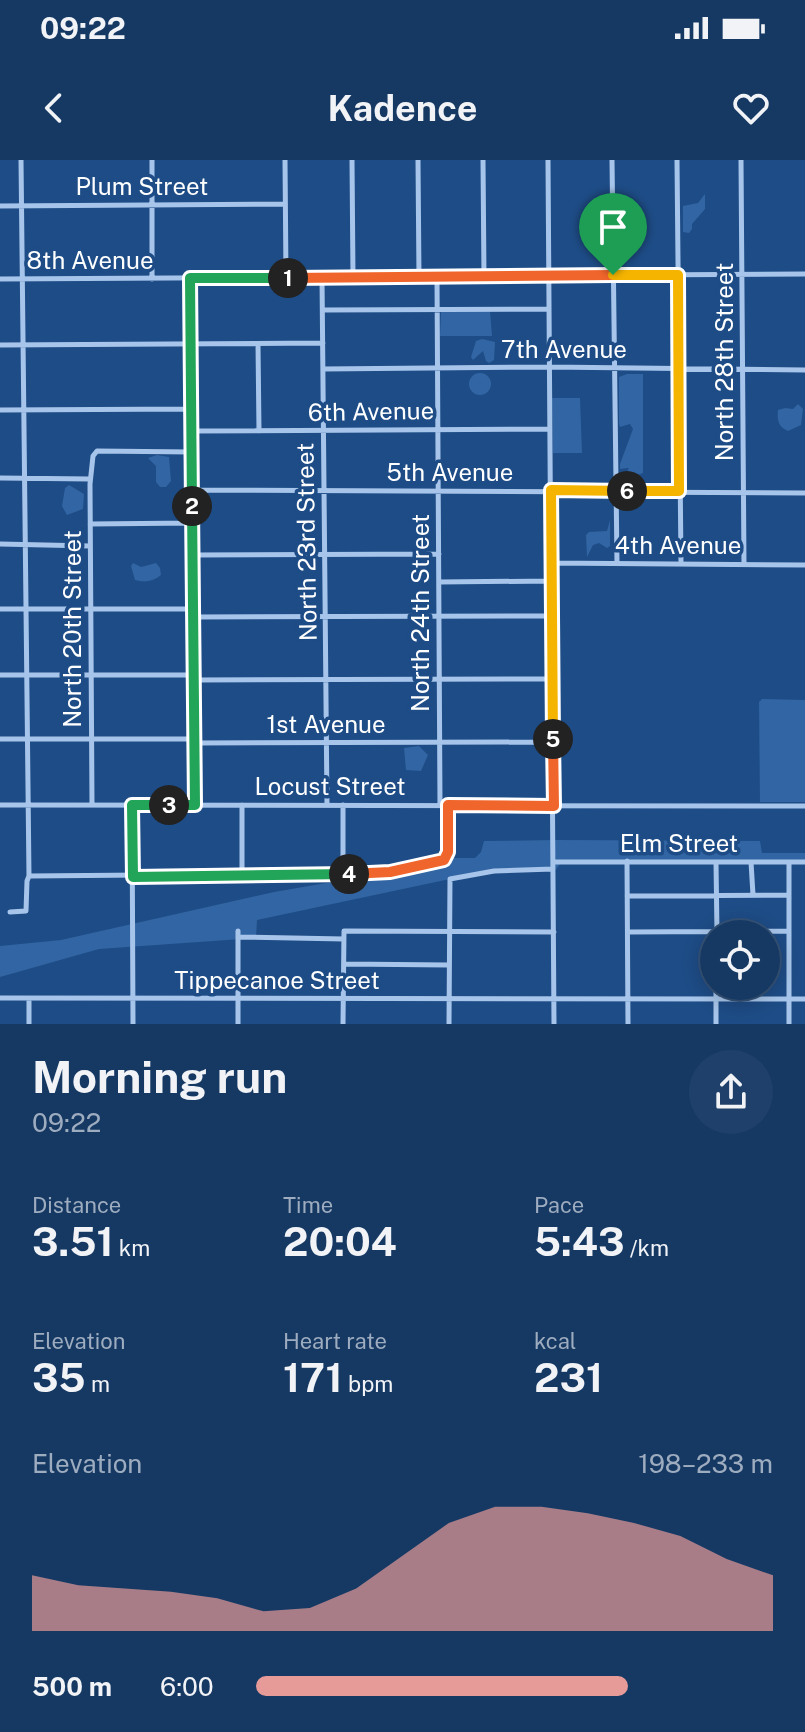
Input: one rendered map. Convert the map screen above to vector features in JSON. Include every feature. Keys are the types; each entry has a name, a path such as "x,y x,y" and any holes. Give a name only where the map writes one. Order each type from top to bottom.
{"street":[{"path":"10,912 26,911 29,876 21,160"},
{"path":"152,160 152,279"},
{"path":"285,160 286,278"},
{"path":"352,160 353,278"},
{"path":"418,160 419,277"},
{"path":"483,160 484,277"},
{"path":"548,160 554,1024"},
{"path":"612,160 617,563"},
{"path":"677,160 681,564"},
{"name":"North 28th Street","path":"741,160 744,564"},
{"name":"Plum Street","path":"0,206 285,204"},
{"name":"8th Avenue","path":"0,279 805,274"},
{"name":"North 24th Street","path":"437,277 440,805"},
{"path":"190,278 195,805"},
{"name":"North 23rd Street","path":"322,278 327,805"},
{"path":"323,310 549,309"},
{"path":"0,345 323,343"},
{"path":"258,344 259,431"},
{"name":"7th Avenue","path":"323,369 550,367 805,370"},
{"path":"0,410 192,409"},
{"name":"6th Avenue","path":"192,431 550,429"},
{"name":"North 20th Street","path":"92,805 90,479 95,452 192,452"},
{"path":"0,478 90,479"},
{"name":"5th Avenue","path":"192,490 805,493"},
{"path":"90,524 192,523"},
{"path":"0,544 90,546"},
{"path":"193,555 439,554"},
{"name":"4th Avenue","path":"551,563 805,565"},
{"path":"439,582 552,581"},
{"path":"0,609 193,609"},
{"path":"193,617 552,616"},
{"path":"0,675 326,680 552,679"},
{"name":"1st Avenue","path":"0,739 553,742"},
{"name":"Locust Street","path":"0,805 805,806"},
{"path":"132,805 133,1024"},
{"path":"242,805 242,876"},
{"path":"343,805 343,874"},
{"path":"29,876 390,872 447,858 448,805"},
{"path":"627,861 628,1024"},
{"name":"Elm Street","path":"553,862 805,862"},
{"path":"716,862 717,920"},
{"path":"751,862 753,895"},
{"path":"789,862 789,1024"},
{"path":"449,1024 450,879 494,871 553,869"},
{"path":"627,896 789,895"},
{"path":"343,1024 344,931 554,932"},
{"path":"780,931 789,931"},
{"path":"628,932 700,933"},
{"path":"238,1024 238,934 344,939"},
{"path":"344,964 448,965"},
{"name":"Tippecanoe Street","path":"0,998 700,999"},
{"path":"29,999 29,1024"},
{"name":"Tippecanoe Street","path":"780,999 805,999"},
{"path":"716,1000 716,1024"}],"shaded area":[{"path":"705,194 705,209 692,224 689,233 683,232 683,206 698,203"},
{"path":"441,311 490,311 492,336 440,336"},
{"path":"476,341 495,342 494,360 489,363 483,351 473,360 471,357"},
{"path":"476,373 484,373 491,384 484,395 476,395 469,388 469,380"},
{"path":"643,374 643,473 624,484 621,483 629,468 620,469 620,464 633,429 630,424 620,427 619,424 619,377"},
{"path":"552,398 580,398 582,453 553,453"},
{"path":"798,404 803,409 801,425 788,431 779,423 778,410 793,409"},
{"path":"157,455 169,457 171,481 166,487 160,487 156,482 156,466 148,458"},
{"path":"69,485 84,494 83,509 67,515 62,506 65,488"},
{"path":"610,520 610,546 593,545 587,557 586,535 607,531"},
{"path":"133,563 141,567 156,563 161,575 149,581 135,580"},
{"path":"762,699 805,700 805,802 760,802 759,702"},
{"path":"419,746 428,755 421,771 406,770 404,748"},
{"path":"484,841 760,841 762,853 805,853 805,862 560,864 554,872 529,869 450,879 257,920 256,938 99,949 0,977 0,946 61,940 274,892 390,872 447,858 475,858 481,852"}],"route":[{"path":"613,275 678,275 679,491 551,490 554,806 448,805 447,858 390,872 133,877 132,805 195,805 190,278 613,275"}]}
